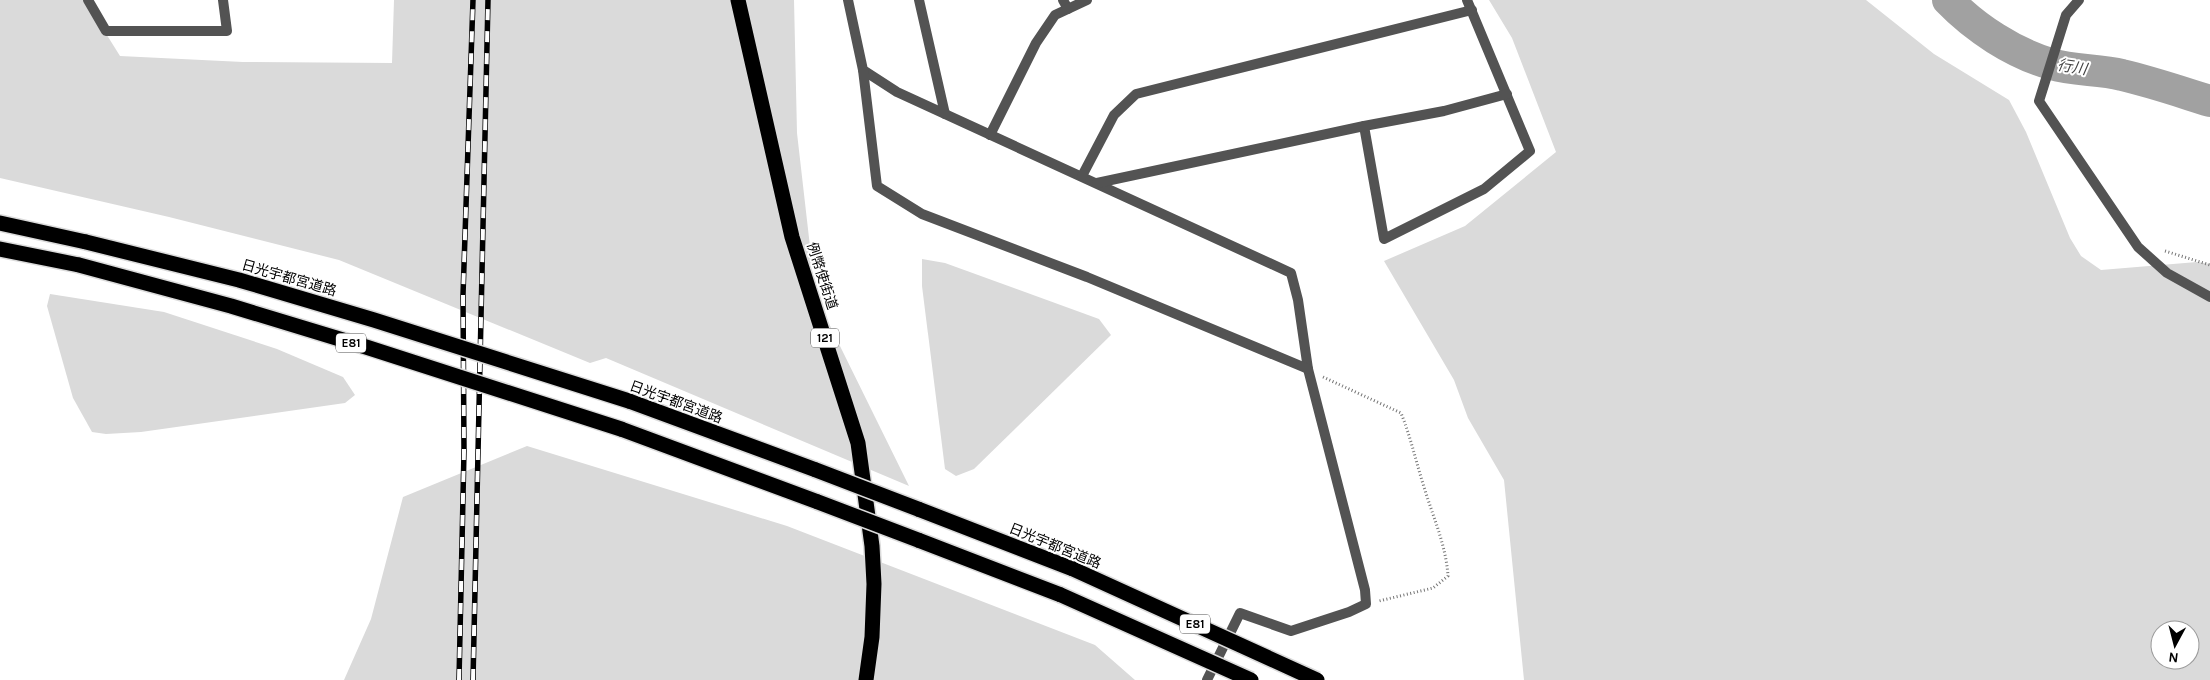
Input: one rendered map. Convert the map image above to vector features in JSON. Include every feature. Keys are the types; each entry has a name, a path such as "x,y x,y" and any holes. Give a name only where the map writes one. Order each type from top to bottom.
{"highway":[{"name":"例幣使街道","path":"738,0 792,236 858,443 872,546 874,584 872,637 866,680"},
{"name":"日光宇都宮道路","path":"0,223 239,280 402,329 629,401 816,470 1073,569 1317,680"},
{"name":"E81","path":"0,249 79,266 231,306 357,344 620,429 1061,595 1251,680"},
{"path":"0,256 79,266"}],"street":[{"path":"88,0 106,31 227,31 223,0"},
{"path":"848,0 863,70 877,186 922,214 1087,277 1308,369"},
{"path":"919,0 944,114"},
{"path":"990,135 1036,44 1056,14 1066,4 1087,0"},
{"path":"1364,126 1384,239 1484,189 1530,151 1467,0"},
{"path":"2079,0 2066,15 2039,101 2138,247 2167,273 2210,296"},
{"path":"1082,176 1114,115 1136,94 1472,10"},
{"path":"863,70 898,92 944,114 1291,273 1298,300 1308,369 1365,590 1366,604 1349,612 1291,631 1240,613 1207,680"},
{"path":"1097,183 1364,126 1444,111 1507,94"}],"path":[{"path":"2138,247 2156,248 2210,265"},
{"path":"1308,369 1401,413 1446,554 1448,576 1433,588 1366,604"}],"shaded area":[{"path":"0,0 85,0 120,56 243,62 392,63 394,0 794,0 797,133 812,264 803,271 909,486 606,358 590,363 339,260 169,217 0,178"},
{"path":"1489,0 1866,0 1934,54 2009,100 2026,132 2070,238 2081,256 2101,270 2197,262 2210,264 2210,680 1524,680 1504,480 1468,418 1454,380 1384,261 1465,226 1556,152 1512,38"},
{"path":"922,259 945,263 1099,319 1111,335 974,469 956,476 945,469 922,286"},
{"path":"50,294 164,312 277,349 343,377 355,395 345,403 141,432 106,434 92,432 73,398 47,306"},
{"path":"527,446 787,526 1095,645 1135,680 344,680 371,619 403,497"}],"waterway":[{"name":"行川","path":"1948,0 1982,30 2009,46 2037,59 2060,66 2122,75 2210,101"}],"railway":[{"path":"459,680 464,451 463,295 473,0"},
{"path":"473,680 488,0"}]}
